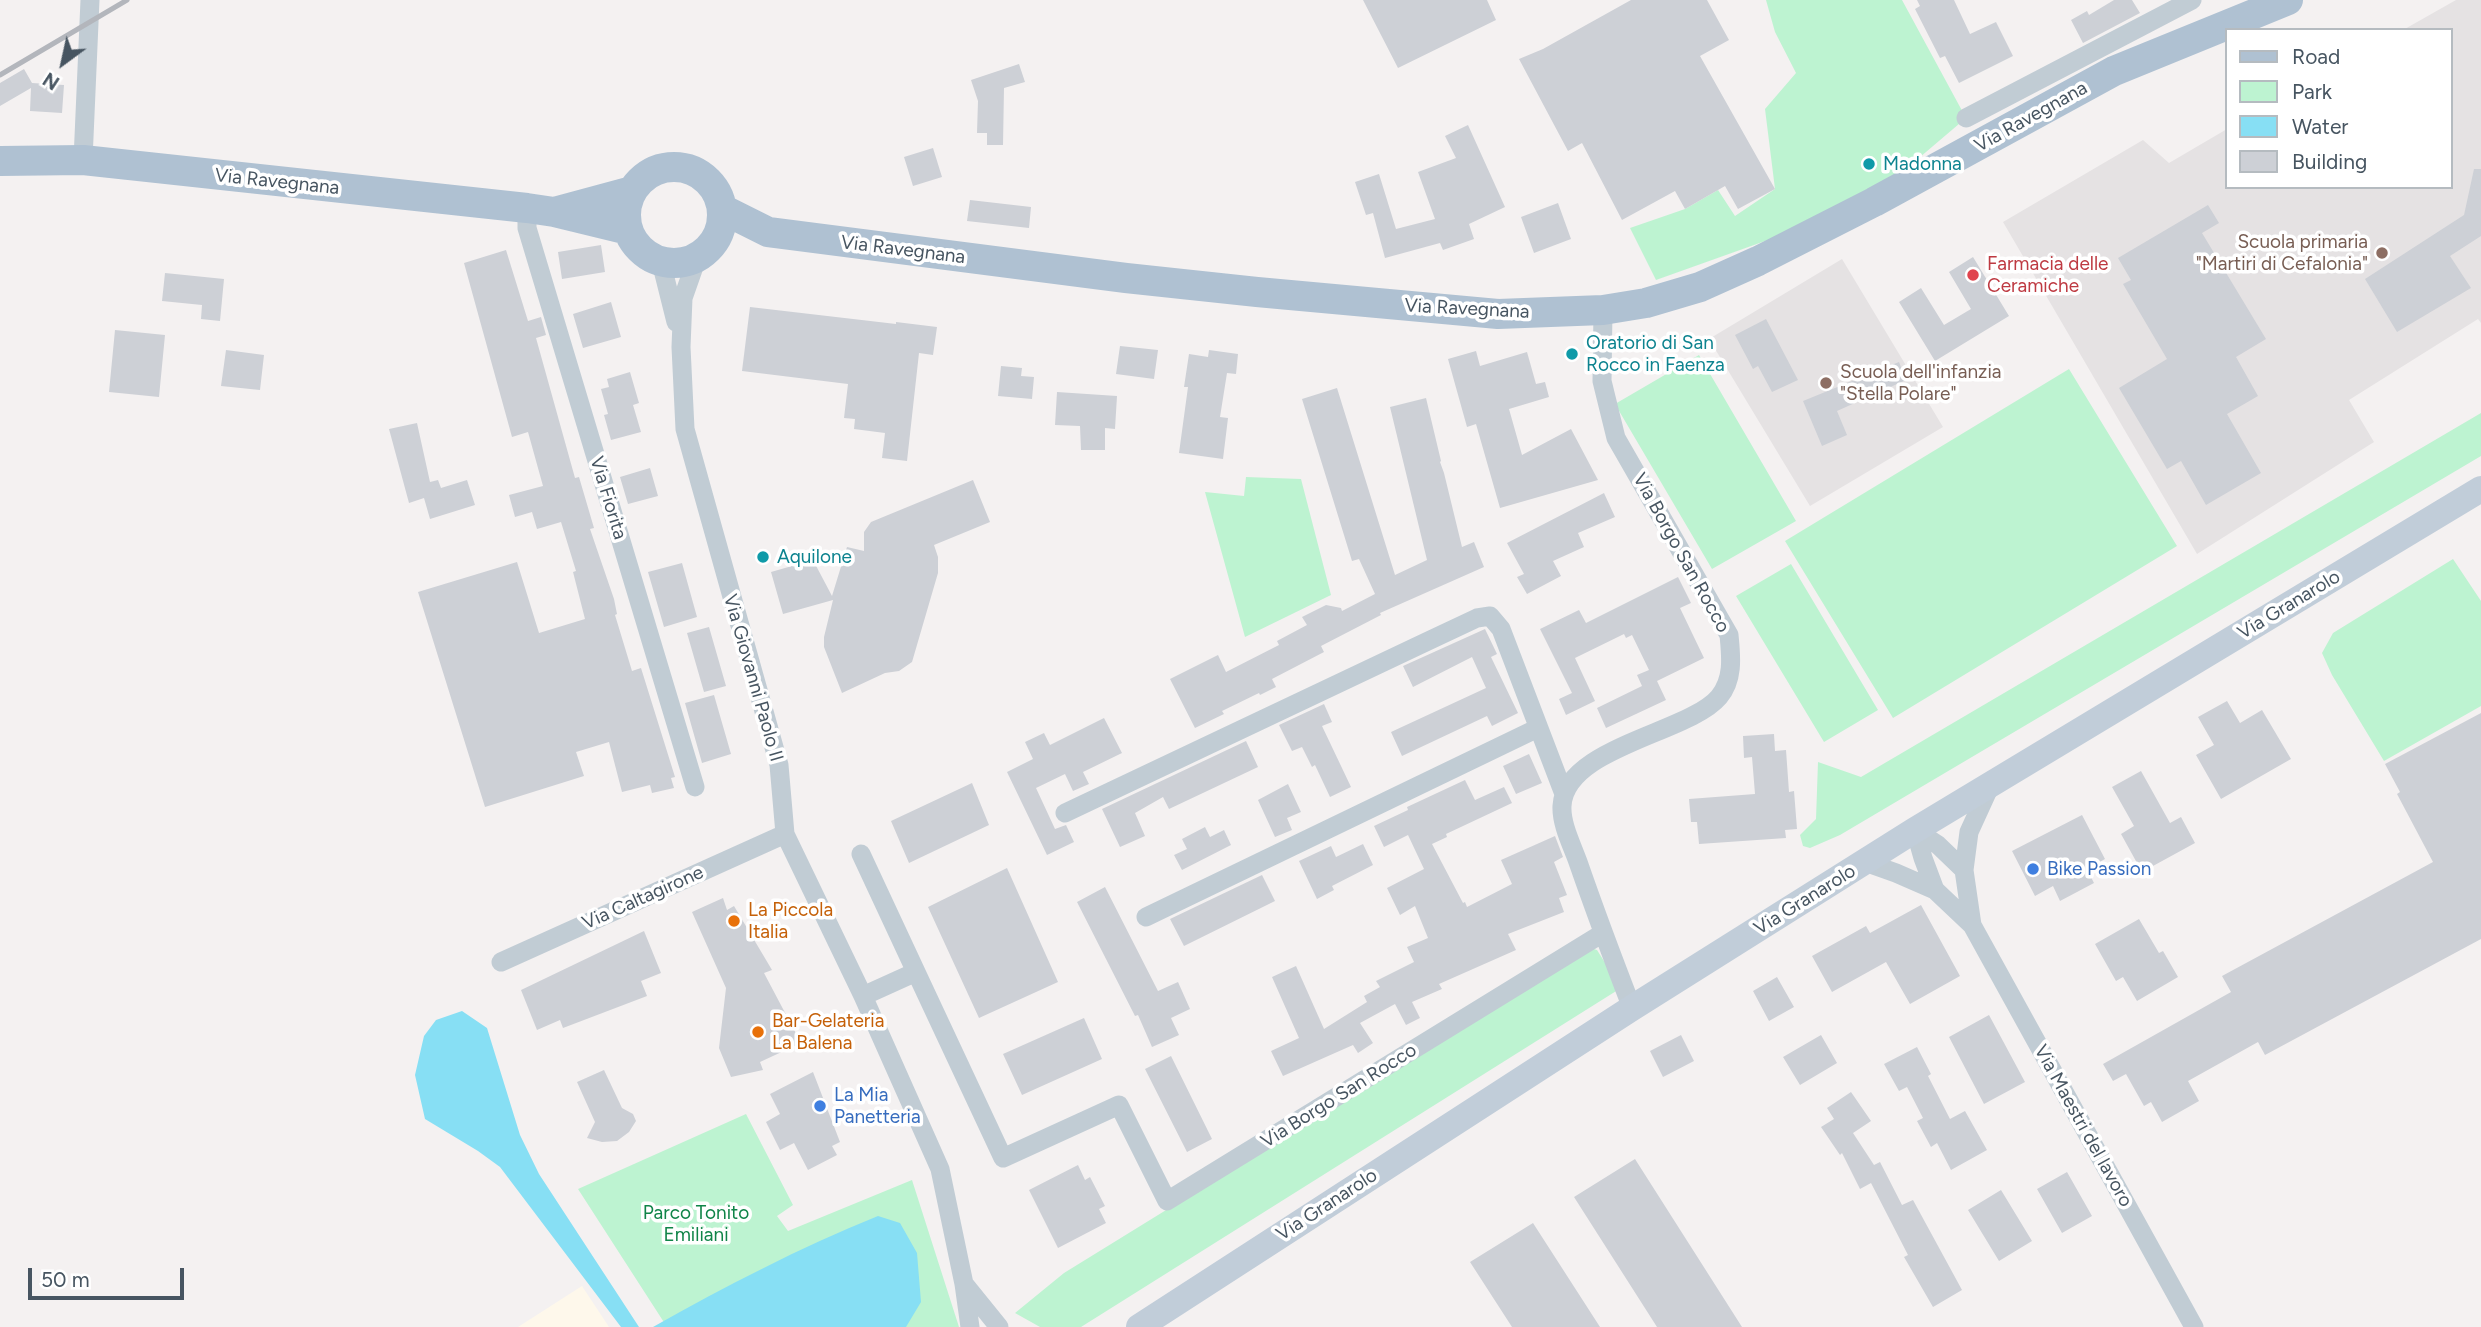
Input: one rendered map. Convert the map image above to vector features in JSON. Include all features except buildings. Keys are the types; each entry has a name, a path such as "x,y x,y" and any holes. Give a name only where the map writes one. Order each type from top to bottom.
{"main road":[{"name":"Via Ravegnana","path":"2155,52 2252,0"},
{"name":"Via Ravegnana","path":"540,210 632,191 651,172 677,167 702,176 711,185 722,209 768,232 1257,292 1498,314 1603,310 1646,303 1700,287 1758,261 1881,198 2108,59 2155,52 2288,0"},
{"name":"Via Ravegnana","path":"0,161 83,160 540,210 628,230"},
{"path":"632,191 625,217 628,230 641,250 661,262"},
{"path":"704,251 720,228 722,209"},
{"name":"Via Ravegnana","path":"661,262 673,264 704,251 768,232"},
{"name":"Via Granarolo","path":"1139,1327 1633,1007 1915,830 2481,489"}],"street":[{"path":"83,160 90,0"},
{"name":"Via Ravegnana","path":"1966,118 2108,59 2192,0"},
{"name":"Via Fiorita","path":"540,210 527,228 695,787"},
{"name":"Via Giovanni Paolo II","path":"704,251 683,298 681,346 685,429 779,765 785,834 863,996 940,1169 964,1284 970,1327"},
{"name":"Via Giovanni Paolo II","path":"661,262 681,346"},
{"name":"Via Borgo San Rocco","path":"1564,794 1568,785 1581,772 1620,747 1704,710 1720,695 1732,665 1729,635 1616,438 1600,363 1603,310"},
{"path":"1065,813 1436,637 1477,618 1490,616 1501,629 1564,794 1562,808 1566,828 1603,933 1633,1007"},
{"path":"1146,917 1538,728"},
{"name":"Via Maestri del lavoro","path":"1972,925 1964,870 1969,832 1990,786"},
{"path":"1915,830 1938,845 1964,870"},
{"name":"Via Maestri del lavoro","path":"1915,830 1935,890"},
{"name":"Via Caltagirone","path":"501,962 785,834"},
{"path":"861,854 916,972 863,996"},
{"name":"Via Maestri del lavoro","path":"1865,862 1935,890 1972,925 2194,1327"},
{"name":"Via Borgo San Rocco","path":"916,972 1003,1158 1119,1105 1167,1201 1603,933"},
{"name":"Via Giovanni Paolo II","path":"964,1284 999,1327"}],"shaded area":[{"path":"2456,0 2481,0 2481,323 2478,319 2349,400 2374,442 2197,554 2003,222 2143,140 2169,163 2226,130 2226,189 2453,189 2453,28 2407,28"},
{"name":"Scuola dell'infanzia \"Stella Polare\"","path":"1842,259 1943,427 1810,506 1709,339"},
{"path":"582,1286 609,1327 518,1327"}],"green space":[{"path":"1766,0 1902,0 1966,118 1886,186 1796,230 1656,280 1630,228 1685,209 1718,190 1735,216 1775,189 1765,109 1796,73 1775,32"},
{"path":"1699,355 1796,521 1712,569 1615,404"},
{"path":"2069,369 2177,546 1893,718 1785,541"},
{"path":"2481,413 2481,456 1840,835 1810,848 1803,846 1800,835 1816,819 1818,762 1861,777"},
{"path":"1246,477 1301,479 1331,595 1245,637 1205,492 1244,496"},
{"path":"2453,559 2481,601 2481,706 2384,761 2332,675 2322,653 2333,633"},
{"path":"1791,564 1878,710 1824,742 1736,596"},
{"path":"1591,948 1597,950 1621,988 1081,1327 1040,1327 1015,1313 1064,1273"},
{"name":"Parco Tonito Emiliani","path":"746,1114 793,1205 777,1216 788,1231 912,1180 959,1327 667,1327 578,1189"}],"water":[{"path":"462,1011 487,1028 520,1135 539,1174 639,1327 621,1327 500,1167 425,1119 415,1075 424,1036 436,1020"},
{"path":"878,1216 900,1223 917,1253 921,1302 906,1327 653,1327 763,1268"}],"railway":[{"path":"0,75 127,0"}],"place":[{"name":"Madonna","path":"1869,164"},
{"name":"Scuola primaria \"Martiri di Cefalonia\"","path":"2382,253"},
{"name":"Farmacia delle Ceramiche","path":"1973,275"},
{"name":"Oratorio di San Rocco in Faenza","path":"1572,354"},
{"name":"Scuola dell'infanzia \"Stella Polare\"","path":"1826,383"},
{"name":"Aquilone","path":"763,557"},
{"name":"Bike Passion","path":"2033,869"},
{"name":"La Piccola Italia","path":"734,921"},
{"name":"Bar-Gelateria La Balena","path":"758,1032"},
{"name":"La Mia Panetteria","path":"820,1106"}]}
